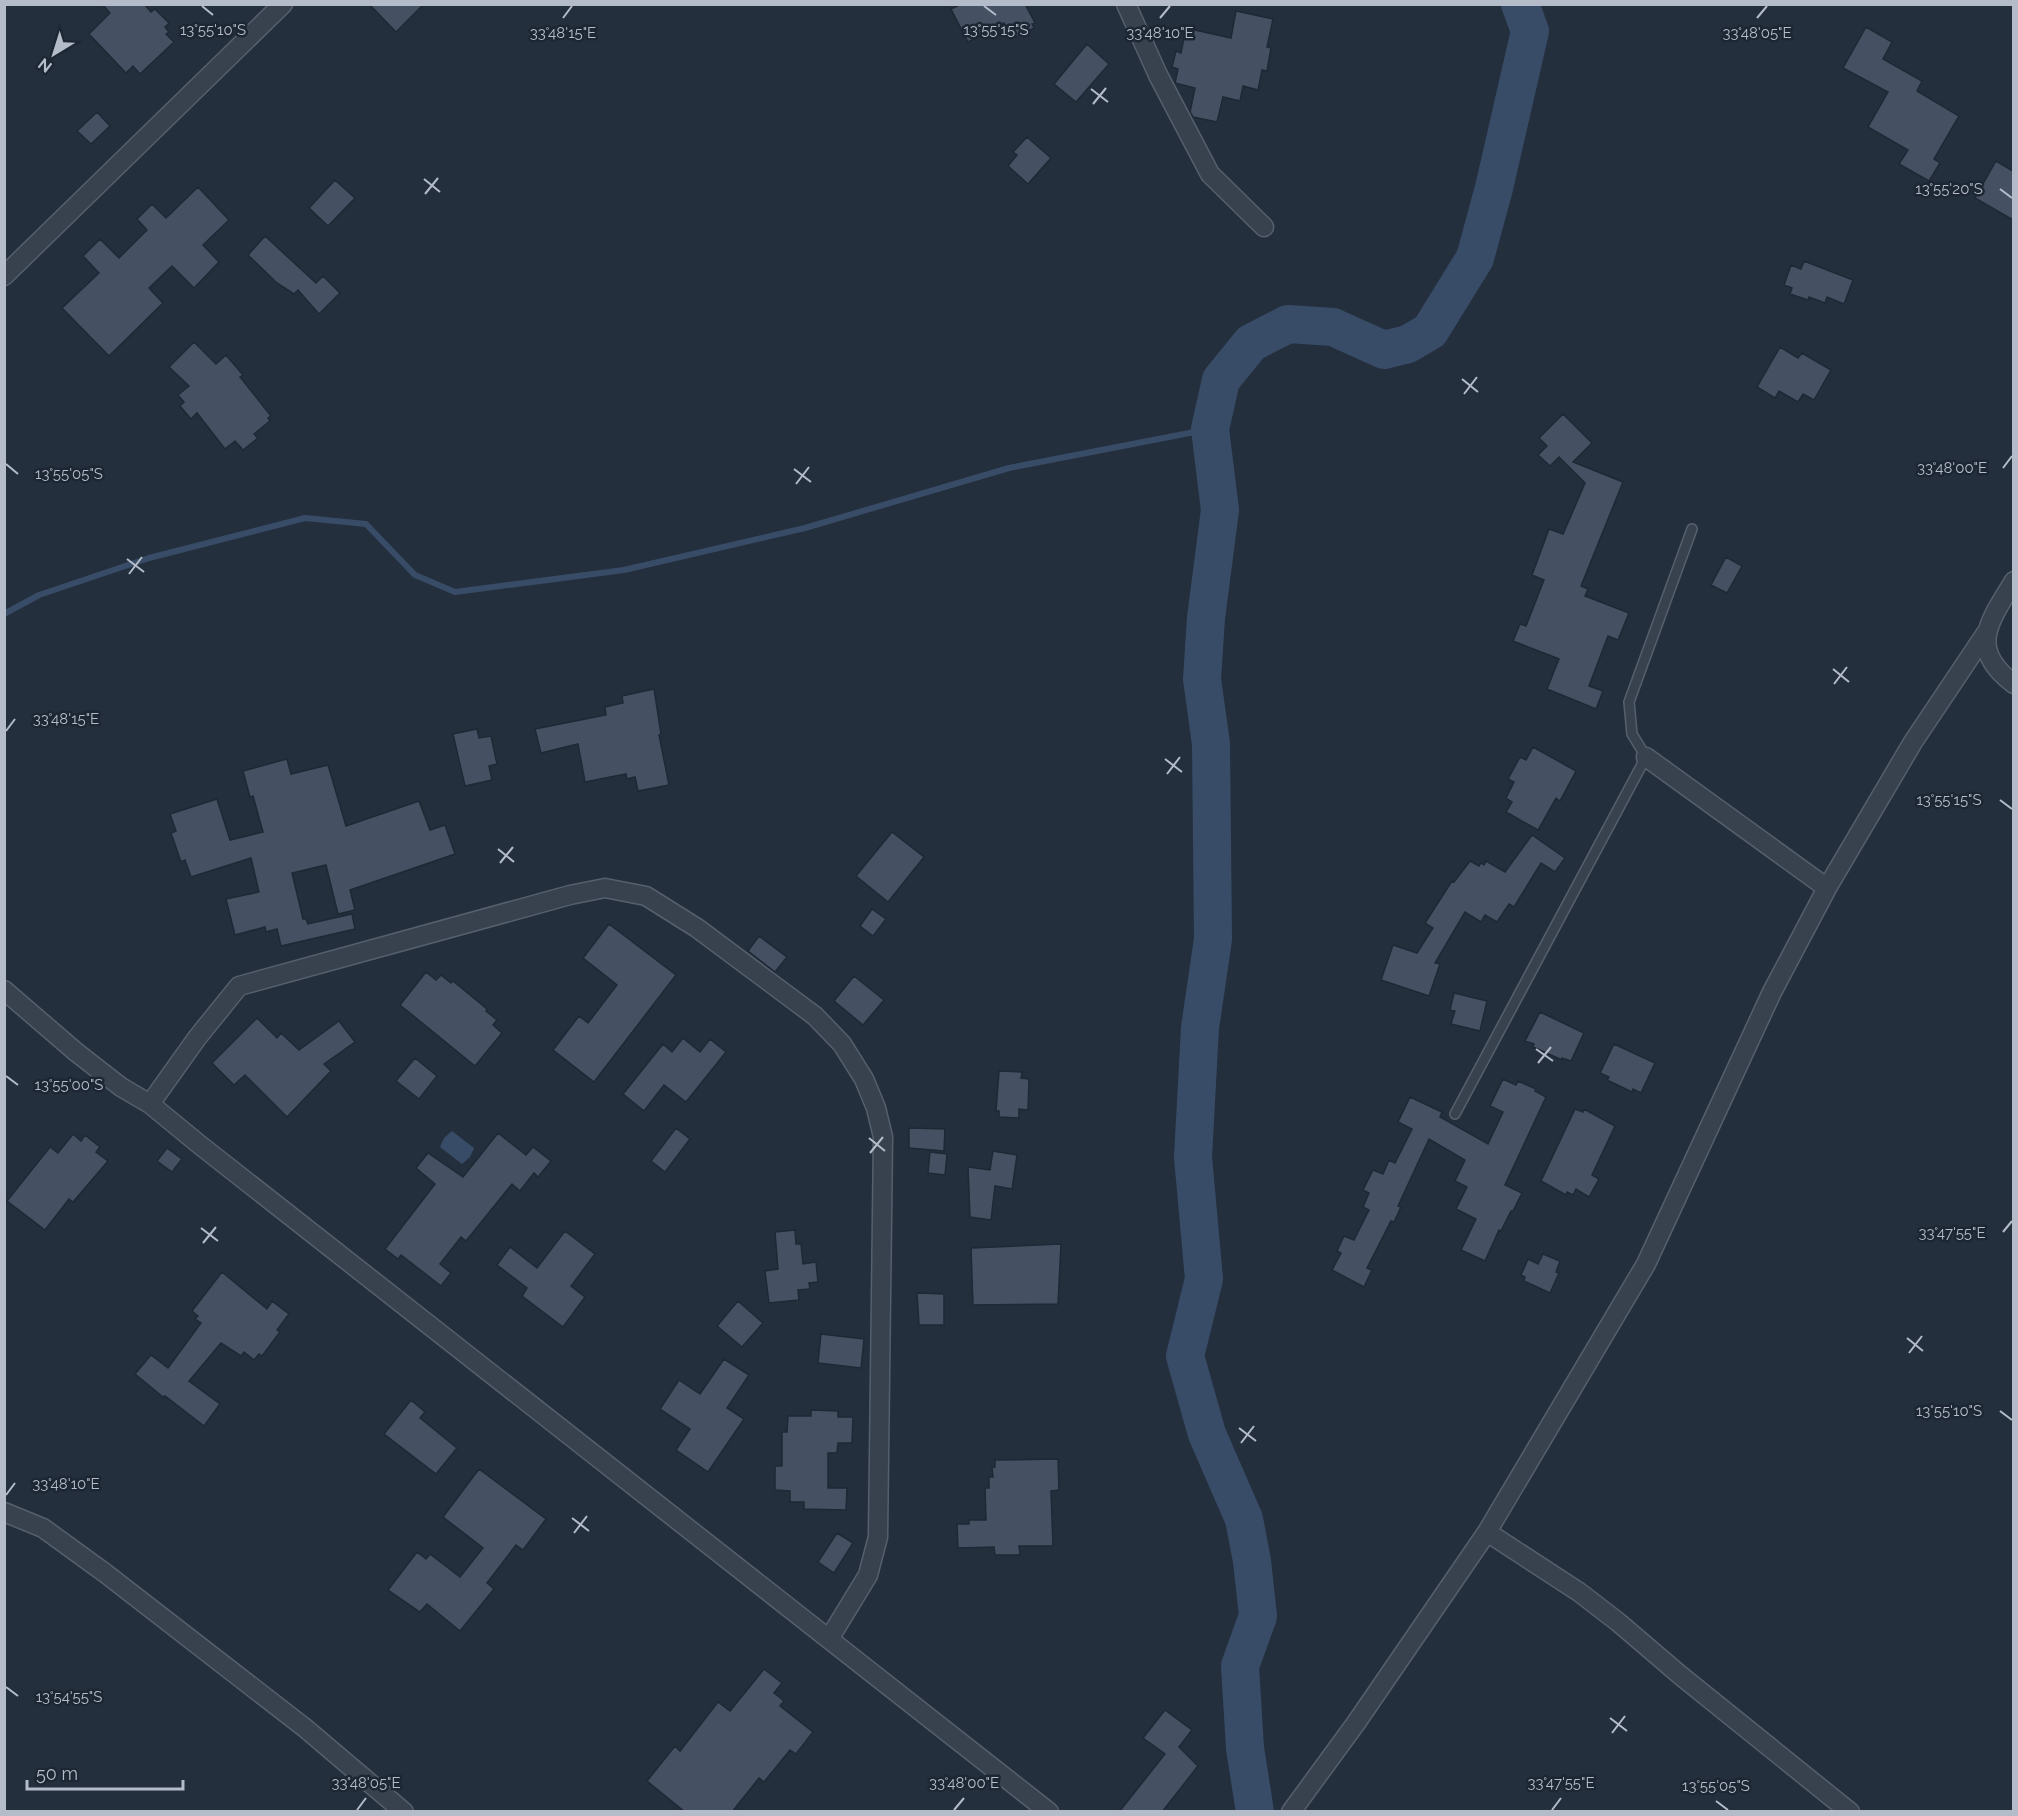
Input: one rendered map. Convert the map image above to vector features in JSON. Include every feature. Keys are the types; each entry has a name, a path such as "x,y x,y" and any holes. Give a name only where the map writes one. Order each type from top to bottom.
{"street":[{"path":"4,276 283,4"},
{"path":"1126,4 1158,75 1210,174 1264,227"},
{"path":"1291,1812 1356,1723 1487,1532 1646,1264 1772,992 1827,888 1912,742 1986,633 1993,615 2013,581"},
{"path":"1986,633 1988,656 2002,675 2013,684"},
{"path":"1646,757 1827,888"},
{"path":"150,1104 239,986 570,895 605,888 646,896 697,928 815,1016 842,1044 864,1079 876,1108 884,1137 878,1537 868,1575 829,1639"},
{"path":"4,990 76,1052 121,1087 150,1104 209,1153 1049,1812"},
{"path":"4,1512 43,1528 105,1573 305,1728 404,1812"},
{"path":"1487,1532 1579,1592 1618,1622 1850,1812"}],"lane":[{"path":"1455,1114 1646,757 1632,734 1629,702 1692,530"}],"water":[{"path":"452,1131 474,1148 470,1157 462,1164 440,1147 444,1138"}],"building":[{"path":"102,4 144,4 151,12 155,9 169,23 165,27 169,32 166,34 174,42 140,74 133,66 126,73 89,34 110,13"},
{"path":"369,4 424,4 396,32"},
{"path":"961,4 1025,4 1035,23 1032,24 1034,28 1016,37 1013,31 1009,33 1004,23 968,42 951,9"},
{"path":"1236,11 1273,19 1267,47 1271,48 1267,71 1262,70 1258,90 1243,86 1240,101 1223,97 1217,122 1193,117 1190,112 1195,88 1175,83 1178,69 1172,67 1176,51 1181,53 1186,28 1231,38"},
{"path":"1866,27 1892,42 1883,59 1922,81 1917,91 1959,116 1934,159 1940,163 1929,181 1899,164 1908,150 1868,127 1888,92 1843,68"},
{"path":"1087,44 1109,64 1076,102 1054,84"},
{"path":"97,112 110,126 91,144 77,131"},
{"path":"1027,137 1051,158 1028,184 1008,166 1017,155 1013,152"},
{"path":"1996,161 2013,171 2013,220 1975,198"},
{"path":"335,180 355,198 328,226 309,208"},
{"path":"198,187 229,220 203,245 219,262 194,288 172,266 149,288 163,303 109,356 62,308 99,273 83,256 100,239 119,258 147,230 137,219 152,204 166,218"},
{"path":"265,236 316,283 323,276 340,293 319,314 298,290 294,294 277,283 248,255"},
{"path":"1804,261 1853,280 1844,304 1827,297 1825,303 1809,297 1808,300 1790,294 1792,288 1784,285 1791,265 1801,269"},
{"path":"194,342 216,364 226,355 243,375 240,377 271,416 268,418 270,421 254,434 258,438 243,450 235,441 225,449 197,413 191,419 180,406 184,402 178,395 189,386 169,367"},
{"path":"1780,347 1798,358 1802,353 1831,370 1814,400 1803,394 1798,402 1779,391 1775,398 1757,387"},
{"path":"1563,414 1592,443 1573,462 1623,482 1581,586 1588,589 1585,596 1629,613 1618,640 1608,636 1589,686 1603,691 1596,709 1547,689 1559,659 1513,641 1520,624 1526,626 1544,580 1532,575 1549,529 1563,534 1585,483 1559,457 1550,466 1538,455 1547,446 1539,438"},
{"path":"1726,557 1742,566 1727,593 1711,585"},
{"path":"654,689 661,734 659,735 669,785 638,791 635,777 627,779 626,774 585,782 578,744 541,753 535,729 606,715 605,707 623,703 622,696"},
{"path":"477,729 479,738 491,736 497,764 489,766 492,780 465,786 453,734"},
{"path":"1533,747 1576,771 1560,801 1556,798 1538,830 1506,812 1512,802 1506,798 1514,782 1508,779 1520,757 1526,760"},
{"path":"287,759 291,774 328,765 346,826 419,801 430,830 445,825 455,854 350,890 355,910 338,914 326,865 292,873 303,919 306,919 308,924 352,914 355,929 281,946 277,929 266,932 265,927 235,935 226,899 259,892 251,858 191,877 185,860 181,862 171,833 176,831 170,814 217,799 230,840 263,832 243,771"},
{"path":"892,832 924,857 888,902 856,876"},
{"path":"1532,835 1565,858 1555,872 1541,863 1514,907 1509,904 1497,922 1485,915 1481,922 1465,912 1435,963 1440,964 1429,996 1381,980 1393,945 1417,953 1433,928 1425,923 1452,881 1454,882 1470,861 1479,866 1481,863 1484,865 1486,861 1505,872"},
{"path":"872,909 886,919 873,936 860,926"},
{"path":"609,924 676,975 594,1082 553,1050 579,1016 588,1023 617,985 583,958"},
{"path":"759,936 787,957 775,972 748,951"},
{"path":"426,972 436,980 441,975 451,983 453,981 497,1020 493,1025 502,1033 475,1066 400,1005"},
{"path":"854,976 884,1000 863,1025 834,1001"},
{"path":"1454,993 1487,1001 1480,1031 1451,1024 1455,1011 1450,1010"},
{"path":"1540,1012 1584,1033 1571,1061 1562,1058 1562,1060 1525,1041"},
{"path":"257,1018 277,1038 281,1033 299,1050 339,1021 355,1042 324,1064 331,1071 287,1117 245,1075 234,1085 212,1063"},
{"path":"683,1038 700,1052 710,1039 726,1052 686,1102 664,1085 644,1111 623,1094 663,1044 672,1052"},
{"path":"1614,1044 1655,1063 1641,1093 1633,1089 1632,1092 1607,1080 1609,1077 1600,1073"},
{"path":"415,1058 437,1076 419,1099 396,1081"},
{"path":"999,1071 1022,1072 1021,1078 1029,1079 1028,1110 1019,1109 1019,1118 999,1117 999,1111 996,1111"},
{"path":"1503,1079 1516,1085 1518,1081 1536,1089 1535,1091 1546,1097 1505,1185 1522,1193 1501,1231 1499,1230 1485,1261 1461,1250 1476,1219 1456,1209 1467,1187 1455,1181 1465,1160 1429,1139 1398,1206 1401,1207 1394,1222 1391,1221 1367,1268 1372,1270 1364,1287 1332,1270 1341,1253 1337,1251 1344,1236 1354,1240 1369,1210 1363,1207 1369,1193 1363,1190 1373,1170 1383,1174 1389,1160 1395,1163 1412,1129 1398,1122 1410,1097 1442,1112 1440,1117 1488,1144 1503,1112 1490,1106"},
{"path":"1575,1109 1583,1112 1584,1109 1615,1126 1592,1175 1599,1179 1589,1197 1576,1189 1573,1195 1567,1192 1566,1195 1541,1181"},
{"path":"676,1128 690,1139 665,1172 651,1161"},
{"path":"909,1128 945,1129 944,1151 909,1148"},
{"path":"498,1133 526,1155 533,1147 551,1161 538,1177 534,1173 520,1191 512,1184 466,1241 461,1237 440,1264 451,1273 441,1286 401,1255 398,1259 385,1249 435,1184 416,1168 428,1153 463,1177"},
{"path":"73,1134 81,1141 85,1135 100,1147 96,1152 108,1161 73,1202 69,1199 45,1230 7,1201 50,1147 58,1153"},
{"path":"167,1148 182,1159 172,1172 157,1161"},
{"path":"993,1151 1017,1155 1012,1189 995,1186 991,1220 970,1217 968,1167 990,1170"},
{"path":"930,1152 947,1154 945,1175 928,1173"},
{"path":"795,1230 796,1244 801,1244 803,1264 816,1262 818,1282 809,1283 810,1289 798,1290 799,1300 769,1303 765,1271 778,1269 775,1232"},
{"path":"565,1231 595,1254 571,1286 585,1297 563,1327 522,1296 527,1288 497,1265 510,1247 537,1268"},
{"path":"1061,1244 1058,1304 973,1305 971,1248"},
{"path":"1543,1254 1560,1261 1556,1272 1559,1273 1550,1293 1524,1281 1525,1277 1521,1275 1528,1259 1538,1264"},
{"path":"222,1272 267,1309 272,1301 289,1314 277,1330 280,1332 262,1356 259,1354 254,1360 244,1352 241,1356 221,1343 189,1381 220,1404 204,1426 135,1374 151,1355 168,1368 201,1323 195,1319 198,1316 192,1311"},
{"path":"917,1293 944,1294 944,1325 919,1325"},
{"path":"738,1301 763,1323 742,1347 717,1326"},
{"path":"821,1334 864,1339 861,1368 818,1363"},
{"path":"724,1359 749,1375 727,1408 744,1419 708,1472 676,1450 690,1429 660,1409 679,1380 700,1394"},
{"path":"411,1400 425,1412 420,1418 457,1448 436,1474 384,1434"},
{"path":"811,1410 838,1411 838,1417 853,1417 852,1443 838,1443 837,1453 828,1453 828,1488 847,1488 846,1510 804,1509 804,1502 790,1502 790,1491 775,1490 775,1466 782,1466 782,1432 787,1432 788,1416 811,1416"},
{"path":"1058,1459 1059,1490 1051,1491 1053,1546 1019,1546 1020,1555 995,1555 994,1547 958,1548 957,1524 969,1524 969,1520 986,1520 985,1488 989,1488 989,1477 993,1477 992,1467 995,1467 995,1460"},
{"path":"479,1469 546,1519 523,1550 516,1545 487,1583 494,1589 460,1631 427,1604 420,1612 388,1590 417,1552 426,1559 430,1554 460,1577 483,1548 443,1517"},
{"path":"837,1533 853,1543 834,1573 818,1562"},
{"path":"764,1669 782,1683 774,1693 784,1701 780,1706 813,1732 796,1754 790,1750 764,1782 759,1778 732,1812 685,1812 647,1781 675,1746 680,1751 718,1702 730,1711"},
{"path":"1165,1710 1192,1730 1179,1747 1198,1766 1162,1812 1119,1812 1165,1754 1143,1738"}],"waterway":[{"path":"1255,1812 1245,1748 1240,1666 1258,1616 1252,1561 1244,1519 1207,1434 1185,1356 1204,1279 1193,1157 1200,1028 1213,939 1211,744 1202,679 1206,618 1220,510 1210,429 1221,380 1251,343 1288,324 1333,327 1384,350 1408,344 1430,331 1475,258 1494,188 1530,31 1520,4"},
{"path":"4,614 39,595 149,558 305,518 366,524 415,575 455,592 624,570 805,528 1009,468 1210,429"}]}
